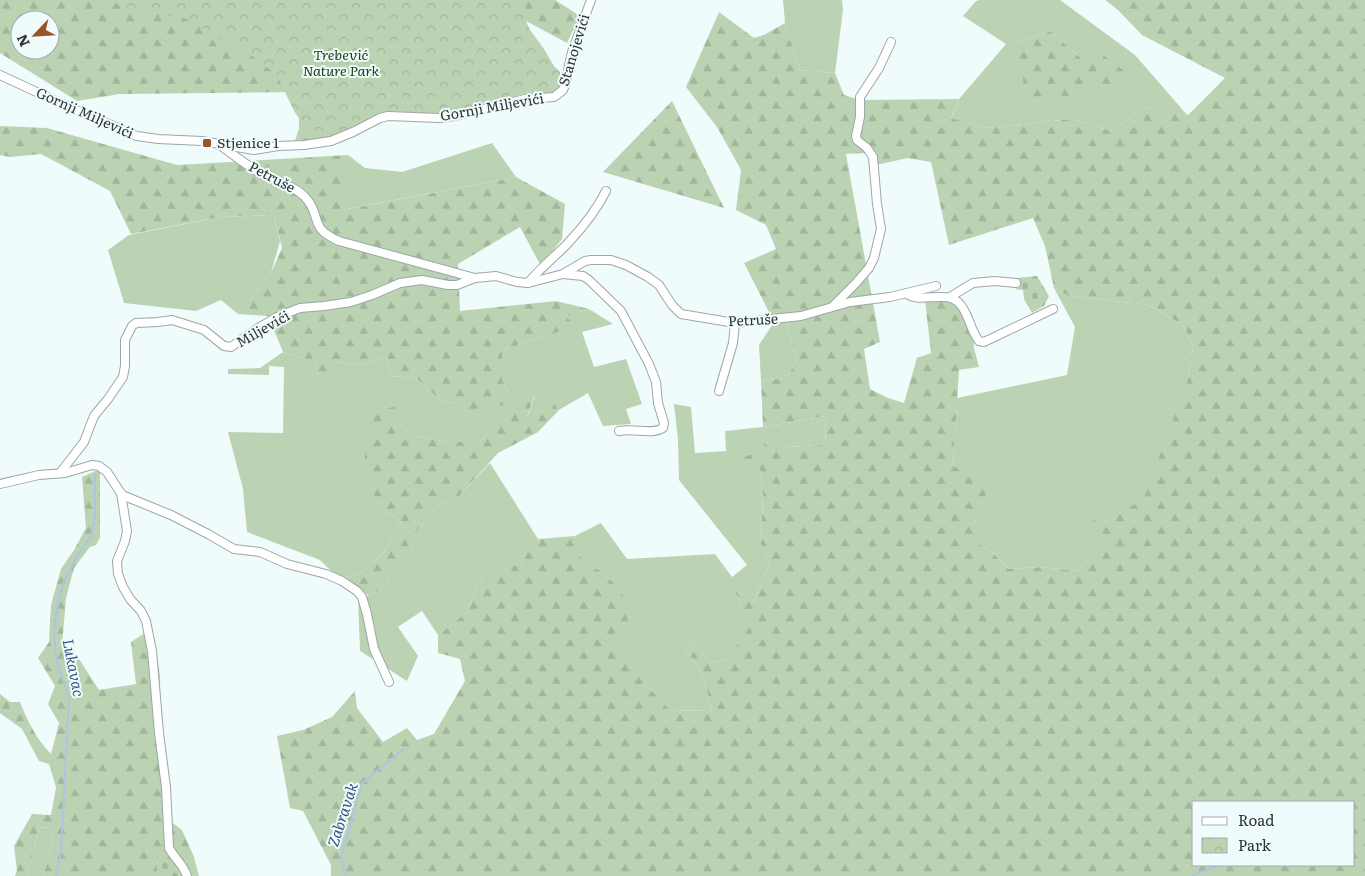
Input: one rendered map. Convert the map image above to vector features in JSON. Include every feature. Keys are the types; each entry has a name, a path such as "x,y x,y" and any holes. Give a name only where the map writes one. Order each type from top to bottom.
{"street":[{"name":"Stanojevići","path":"554,97 563,90 566,83 572,52 591,0"},
{"path":"832,307 869,268 874,258 881,224 877,204 873,157 856,136 860,116 860,97 879,68 891,42"},
{"name":"Gornji Miljevići","path":"0,75 137,136 202,141 254,150 331,141 388,116 438,118 455,116 525,99 554,97"},
{"name":"Petruše","path":"217,144 262,174 300,192 313,209 318,226 326,236 338,241 456,272"},
{"path":"528,283 576,235 600,203 606,191"},
{"name":"Petruše","path":"475,278 496,276 528,283 563,274 585,261 611,260 626,265 653,281 681,314 734,323 801,316 850,302 890,297 936,286"},
{"path":"456,272 475,278"},
{"path":"456,272 459,279 457,285"},
{"name":"Petruše","path":"563,274 583,276 621,311 656,382 658,403 663,418 663,428 654,432 628,429 619,431"},
{"name":"Miljevići","path":"60,473 84,442 94,416 123,377 125,340 132,326 136,323 172,320 204,330 224,346 231,348 255,330 277,317 300,308 351,302 400,283 422,280 457,285 475,278"},
{"path":"950,298 973,283 995,281 1016,283"},
{"path":"906,294 910,297 918,298 950,298 959,303 976,338 984,342 1053,309"},
{"path":"718,391 733,343 734,323"},
{"path":"0,484 38,475 72,472 92,465 99,466 107,472 122,494 134,501 171,515 234,549 260,552 287,564 342,580 362,596 374,649 389,682"},
{"path":"121,493 127,531 117,561 118,574 130,599 146,620 152,652 166,787 169,848 173,856 184,866 187,876"}],"green space":[{"path":"0,0 555,0 580,16 567,43 526,21 549,81 301,92 120,94 77,101 11,60 60,60 60,10 10,10 10,59 0,53"},
{"name":"Trebević Nature Park","path":"102,0 513,0 554,66 566,78 554,92 524,94 453,113 389,112 375,116 334,136 295,141 299,128 299,118 277,75 248,53 182,17 140,12"},
{"path":"783,0 842,0 843,10 835,73 800,70 785,23"},
{"path":"1060,0 1135,55 1188,116 1145,108 1111,131 1072,119 985,128 951,119 959,99 1006,44 963,16 976,1","holes":["1050,31 1082,59 1014,43"]},
{"path":"1105,0 1365,0 1365,876 331,876 331,865 303,811 290,808 277,736 303,730 332,717 355,691 357,708 383,742 407,728 417,740 434,734 465,681 460,659 438,653 438,635 466,613 482,576 504,564 520,567 531,542 538,539 575,536 584,566 600,570 622,591 629,627 611,648 670,710 712,711 703,675 686,649 693,641 710,663 727,660 753,622 740,604 735,589 754,601 769,565 761,544 763,496 760,469 736,459 762,451 768,435 784,447 825,445 826,416 763,427 761,381 786,378 797,360 786,320 774,322 744,263 776,249 766,225 736,210 741,170 717,127 686,87 719,12 754,38 764,35 785,23 800,70 835,73 844,95 860,100 959,99 951,118 985,128 1072,119 1111,131 1145,108 1188,115 1225,78 1142,35 1118,10","holes":["868,153 876,165 908,158 931,162 949,245 1033,218 1045,246 1054,288 1068,296 1149,305 1183,325 1193,346 1188,379 1143,501 1083,525 1097,546 1078,571 1041,567 1009,569 991,551 973,541 973,525 986,500 985,481 953,466 959,370 979,367 973,336 957,302 945,299 925,300 931,353 917,358 904,403 870,389 864,349 880,342 846,154"]},
{"path":"1050,31 1082,59 1102,54 1132,77 1030,109 1014,43"},
{"path":"672,101 724,208 603,172"},
{"path":"0,126 47,128 177,165 348,155 343,210 516,177 565,204 562,239 541,266 520,227 458,264 460,311 556,301 589,309 566,317 575,324 554,334 502,350 502,379 512,402 535,394 527,417 532,420 550,399 559,410 538,432 498,453 459,496 440,504 407,543 415,552 402,566 395,567 383,588 369,596 346,577 362,572 383,554 402,522 380,508 365,476 365,442 375,413 395,406 399,423 410,435 447,442 479,442 507,419 506,407 493,403 466,424 457,404 439,399 416,378 391,376 387,357 361,365 336,362 320,383 315,362 283,352 268,316 238,314 271,273 282,248 274,215 220,217 131,234 110,191 41,154 10,157 0,155"},
{"path":"492,143 516,177 342,210 348,155 365,168 402,172"},
{"path":"274,215 280,241 271,273 238,314 221,300 196,311 124,303 108,250 129,235 220,217"},
{"path":"1037,276 1049,296 1044,306 1032,313 1024,299 1023,290 1016,289 1016,278"},
{"path":"1054,288 1068,296 1149,305 1183,325 1193,346 1188,379 1148,501 1084,525 1097,546 1078,571 1041,567 1009,569 991,551 973,541 973,525 986,499 953,467 957,398 1067,375 1075,327"},
{"path":"589,309 613,324 582,332 594,367 626,359 642,404 626,409 631,424 603,426 588,393 559,410 550,400 532,420 527,418 535,395 512,402 502,379 502,350 554,334 574,324 565,317"},
{"path":"786,320 797,360 786,378 761,381 759,345 774,322"},
{"path":"283,352 315,362 320,382 336,362 361,365 387,357 391,376 416,378 439,399 457,404 494,403 506,407 508,419 479,442 447,442 410,435 399,423 380,508 402,522 383,554 362,572 346,577 335,575 320,560 247,532 243,489 228,432 283,433 284,367 269,366 269,375 228,374 228,369 260,368"},
{"path":"674,404 691,407 695,453 726,451 725,431 763,427 826,416 825,445 783,447 737,459 760,469 763,496 761,544 769,565 754,601 736,590 740,604 754,622 727,660 710,663 693,641 686,649 703,675 712,711 670,710 610,648 600,570 584,567 575,536 601,523 627,559 715,554 732,577 747,565 679,480 678,439"},
{"path":"490,463 538,539 531,543 520,567 482,576 466,613 438,635 422,611 398,627 418,656 407,681 360,651 358,597 369,596 383,588 395,567 415,552 407,543 440,504 459,496"},
{"path":"100,469 100,538 96,545 90,547 74,568 66,598 62,645 72,648 99,690 136,684 131,642 151,629 160,675 161,759 167,819 182,830 194,857 199,876 179,876 180,865 157,856 158,876 43,876 53,843 49,827 39,828 27,876 15,876 17,870 14,846 32,814 51,815 56,787 49,764 39,761 22,729 0,713 0,694 10,702 20,702 33,730 51,754 59,723 48,704 55,686 38,658 49,642 51,605 61,569 86,528 82,477"},
{"path":"49,827 53,843 43,876 27,876 39,828"},
{"path":"157,855 180,865 179,876 158,876"}],"waterway":[{"name":"Lukavac","path":"56,876 61,852 69,699 56,658 54,631 58,602 64,581 76,558 91,536 95,518 95,474"},
{"name":"Zabravak","path":"346,876 341,858 362,783 404,749"},
{"path":"1192,876 1217,866"}],"place":[{"name":"Stjenice 1","path":"207,143"}]}
